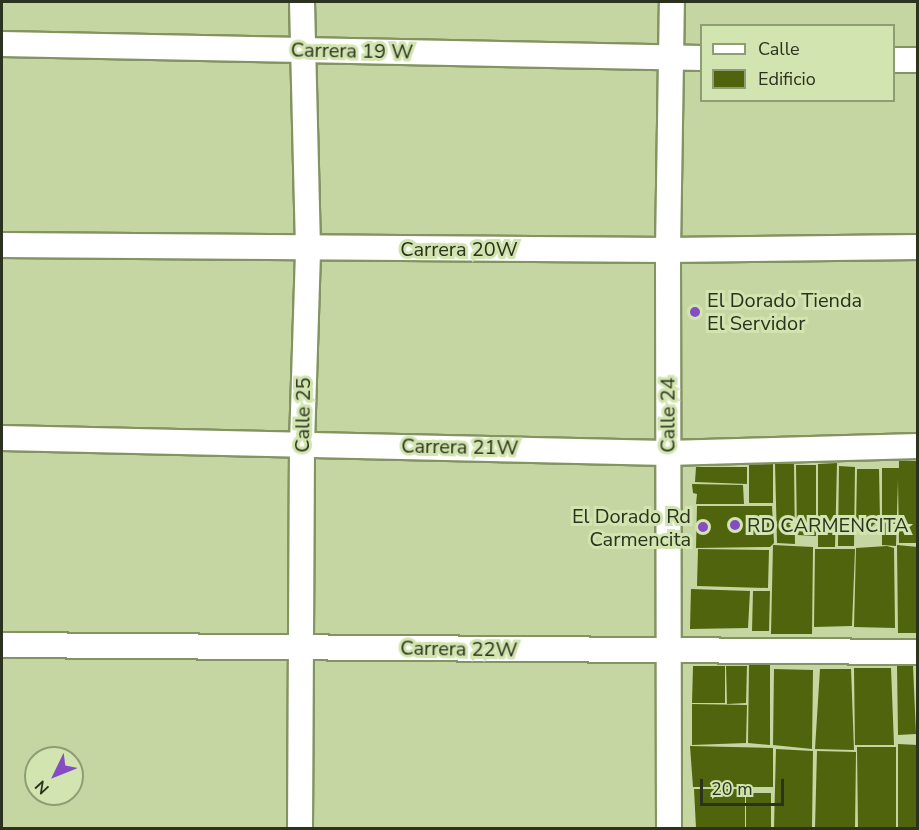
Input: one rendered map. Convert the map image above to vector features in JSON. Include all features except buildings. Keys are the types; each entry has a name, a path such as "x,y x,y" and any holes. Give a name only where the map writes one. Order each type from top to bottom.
{"street":[{"name":"Calle 25","path":"300,828 302,443 308,249 301,49 302,2"},
{"name":"Calle 24","path":"669,828 667,453 672,2"},
{"name":"Carrera 19 W","path":"2,44 700,58"},
{"path":"895,60 918,60"},
{"name":"Carrera 20W","path":"2,245 668,250 918,247"},
{"name":"Carrera 21W","path":"2,438 667,453 918,446"},
{"name":"Carrera 22W","path":"2,645 918,652"}],"place":[{"name":"El Dorado Tienda El Servidor","path":"695,312"},
{"name":"RD CARMENCITA","path":"735,525"},
{"name":"El Dorado Rd Carmencita","path":"703,527"}]}
